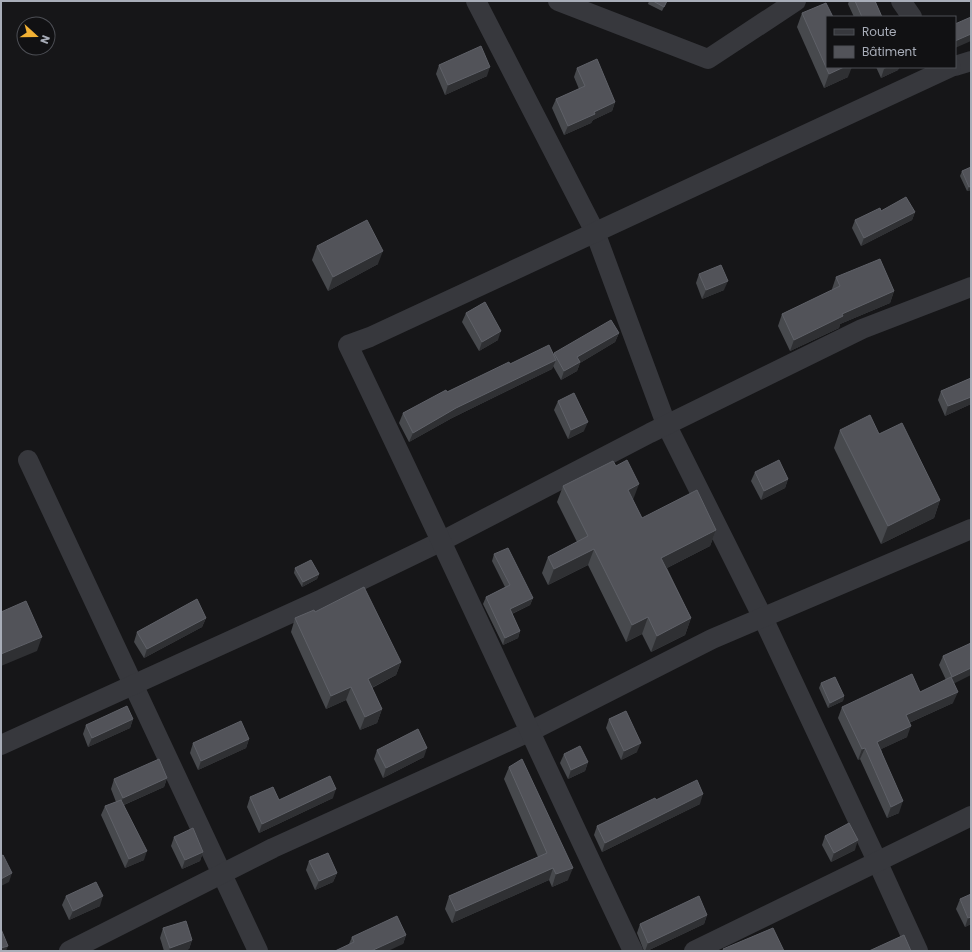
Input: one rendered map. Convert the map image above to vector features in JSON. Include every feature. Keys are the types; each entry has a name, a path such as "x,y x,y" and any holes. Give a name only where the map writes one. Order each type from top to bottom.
{"street":[{"path":"476,1 595,232 666,424 763,618 918,951"},
{"path":"558,1 708,59 796,1"},
{"path":"901,1 911,16"},
{"path":"956,65 971,61"},
{"path":"633,951 529,732 442,541 348,345 370,337 947,68"},
{"path":"1,745 322,599 442,541 666,424 862,329 971,287"},
{"path":"28,460 258,951"},
{"path":"69,951 280,845 529,732 712,639 971,529"},
{"path":"694,951 971,816"}],"building":[{"path":"653,1 667,1 664,7"},
{"path":"855,1 875,1 882,16 862,16"},
{"path":"826,3 832,16 826,16 826,67 802,13"},
{"path":"971,17 971,34 956,41 956,24"},
{"path":"481,46 490,67 448,85 439,65"},
{"path":"597,59 615,102 594,112 595,114 568,126 556,99 585,86 577,68"},
{"path":"826,68 842,68 829,74"},
{"path":"971,167 971,186 969,187 962,171"},
{"path":"906,197 915,212 864,238 855,220 880,208 881,211"},
{"path":"367,220 383,251 333,277 317,246"},
{"path":"880,259 894,291 842,314 843,316 794,340 782,314 840,286 836,277"},
{"path":"721,265 728,281 706,290 699,274"},
{"path":"485,302 501,331 482,342 466,313"},
{"path":"611,320 619,333 577,357 580,362 564,371 554,353"},
{"path":"549,345 556,360 456,408 413,433 403,413 446,390 447,392 509,362 510,364"},
{"path":"971,378 971,397 948,406 941,391"},
{"path":"574,393 588,422 571,430 558,401"},
{"path":"870,415 879,434 902,423 940,500 888,526 840,430"},
{"path":"627,460 639,484 628,490 642,518 697,490 716,530 661,558 691,618 657,636 648,617 632,625 594,549 554,569 548,557 588,536 563,486 613,461 616,466"},
{"path":"779,460 788,479 764,491 755,472"},
{"path":"508,548 533,598 510,609 520,631 505,638 486,597 510,585 494,554"},
{"path":"311,560 319,574 303,582 295,568"},
{"path":"364,587 401,662 368,679 382,709 365,717 351,687 331,696 295,618 314,610 315,612"},
{"path":"197,599 206,618 147,649 137,632"},
{"path":"26,601 42,637 1,654 1,612"},
{"path":"971,643 971,668 952,677 943,656"},
{"path":"912,674 920,692 951,677 958,692 906,715 911,726 877,742 903,801 891,807 865,748 862,749 842,707"},
{"path":"835,677 844,696 830,703 821,683"},
{"path":"127,706 133,719 92,738 86,725"},
{"path":"626,711 641,743 624,751 609,719"},
{"path":"241,721 249,739 201,761 193,743"},
{"path":"418,729 427,748 386,768 377,750"},
{"path":"580,746 588,762 571,770 564,754"},
{"path":"159,759 167,778 123,798 114,779"},
{"path":"522,759 573,868 556,874 553,868 456,911 449,896 547,853 509,767"},
{"path":"330,776 336,789 262,824 250,797 273,787 279,800"},
{"path":"697,780 703,794 605,843 597,826"},
{"path":"121,800 147,851 129,859 105,806"},
{"path":"849,823 858,840 834,853 825,836"},
{"path":"193,828 203,852 185,860 174,837"},
{"path":"328,853 337,873 319,881 309,861"},
{"path":"3,855 12,873 1,879 1,856"},
{"path":"96,882 103,896 73,911 66,896"},
{"path":"971,894 971,917 968,918 960,899"},
{"path":"699,896 707,915 648,943 640,924"},
{"path":"397,916 406,935 371,951 335,951 354,942 352,937"},
{"path":"186,921 192,940 170,948 163,928"},
{"path":"773,928 784,951 724,951 723,949"},
{"path":"1,929 8,946 1,948"},
{"path":"904,935 911,951 869,951"}]}
